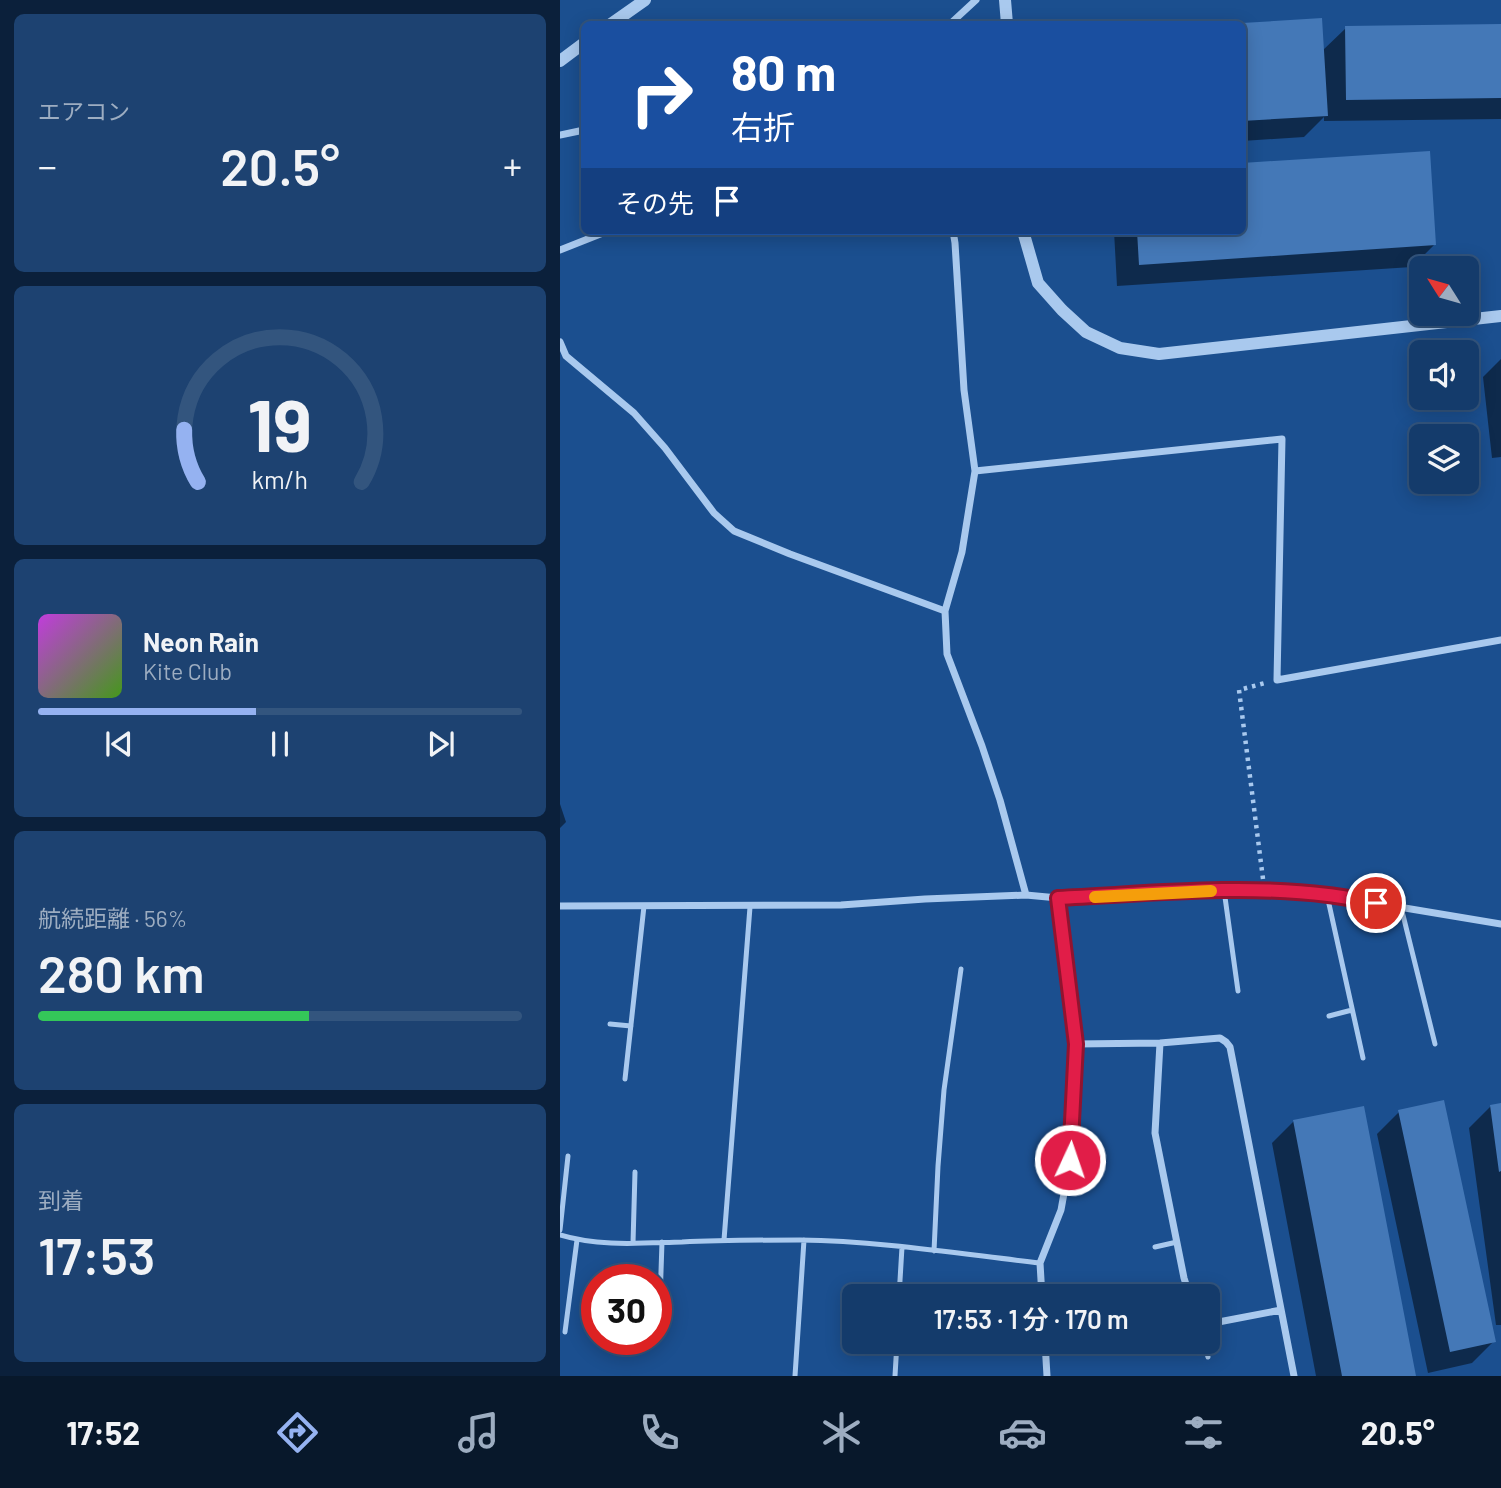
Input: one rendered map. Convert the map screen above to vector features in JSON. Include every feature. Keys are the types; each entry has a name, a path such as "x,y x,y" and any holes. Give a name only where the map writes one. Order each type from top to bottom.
{"street":[{"path":"615,21 645,0"},
{"path":"953,21 976,0"},
{"path":"1005,0 1007,21"},
{"path":"560,61 581,45"},
{"path":"560,135 581,131"},
{"path":"560,250 598,235"},
{"path":"954,235 964,390 975,471 962,552 946,611 947,654 1000,800 1026,895"},
{"path":"1024,235 1038,283 1062,310 1087,332 1120,348 1159,354 1501,316"},
{"path":"560,342 566,356 634,413 665,447 714,513 734,531 946,611"},
{"path":"975,471 1282,439 1277,680 1501,640"},
{"path":"560,906 841,905 1026,895 1058,898 1224,890 1326,895 1501,924"},
{"path":"1041,1284 1040,1263 1061,1210 1070,1160 1076,1044 1058,898"},
{"path":"1076,1044 1160,1043 1220,1038 1230,1047 1294,1376"},
{"path":"1160,1043 1155,1133 1186,1284"},
{"path":"1220,1322 1281,1310"},
{"path":"1046,1354 1047,1376"}],"lane":[{"path":"1224,890 1238,991"},
{"path":"1326,895 1363,1058"},
{"path":"625,1079 644,906"},
{"path":"724,1240 750,907"},
{"path":"1401,907 1435,1044"},
{"path":"934,1251 944,1090 961,969"},
{"path":"1329,1016 1352,1010"},
{"path":"610,1024 631,1026"},
{"path":"560,1230 568,1156"},
{"path":"633,1243 635,1172"},
{"path":"560,1235 577,1240 633,1243 804,1240 902,1247 1040,1263"},
{"path":"565,1332 577,1240"},
{"path":"795,1376 804,1240"},
{"path":"661,1264 662,1242"},
{"path":"1155,1247 1177,1242"},
{"path":"900,1284 902,1247"},
{"path":"895,1376 896,1354"}],"path":[{"path":"1264,891 1239,690 1277,680"}],"building":[{"path":"1322,18 1328,116 1246,121 1246,23"},
{"path":"1501,24 1501,98 1346,100 1345,26"},
{"path":"1430,151 1436,245 1139,265 1137,235 1246,235 1246,163"},
{"path":"1444,1100 1496,1342 1450,1352 1398,1110"},
{"path":"1501,1103 1501,1171 1499,1172 1490,1105"},
{"path":"1364,1106 1416,1376 1342,1376 1293,1120"}],"slow traffic":[{"path":"1095,897 1211,891"}],"route":[{"path":"1070,1160 1076,1044 1058,898 1224,890 1326,895 1376,903"}]}
